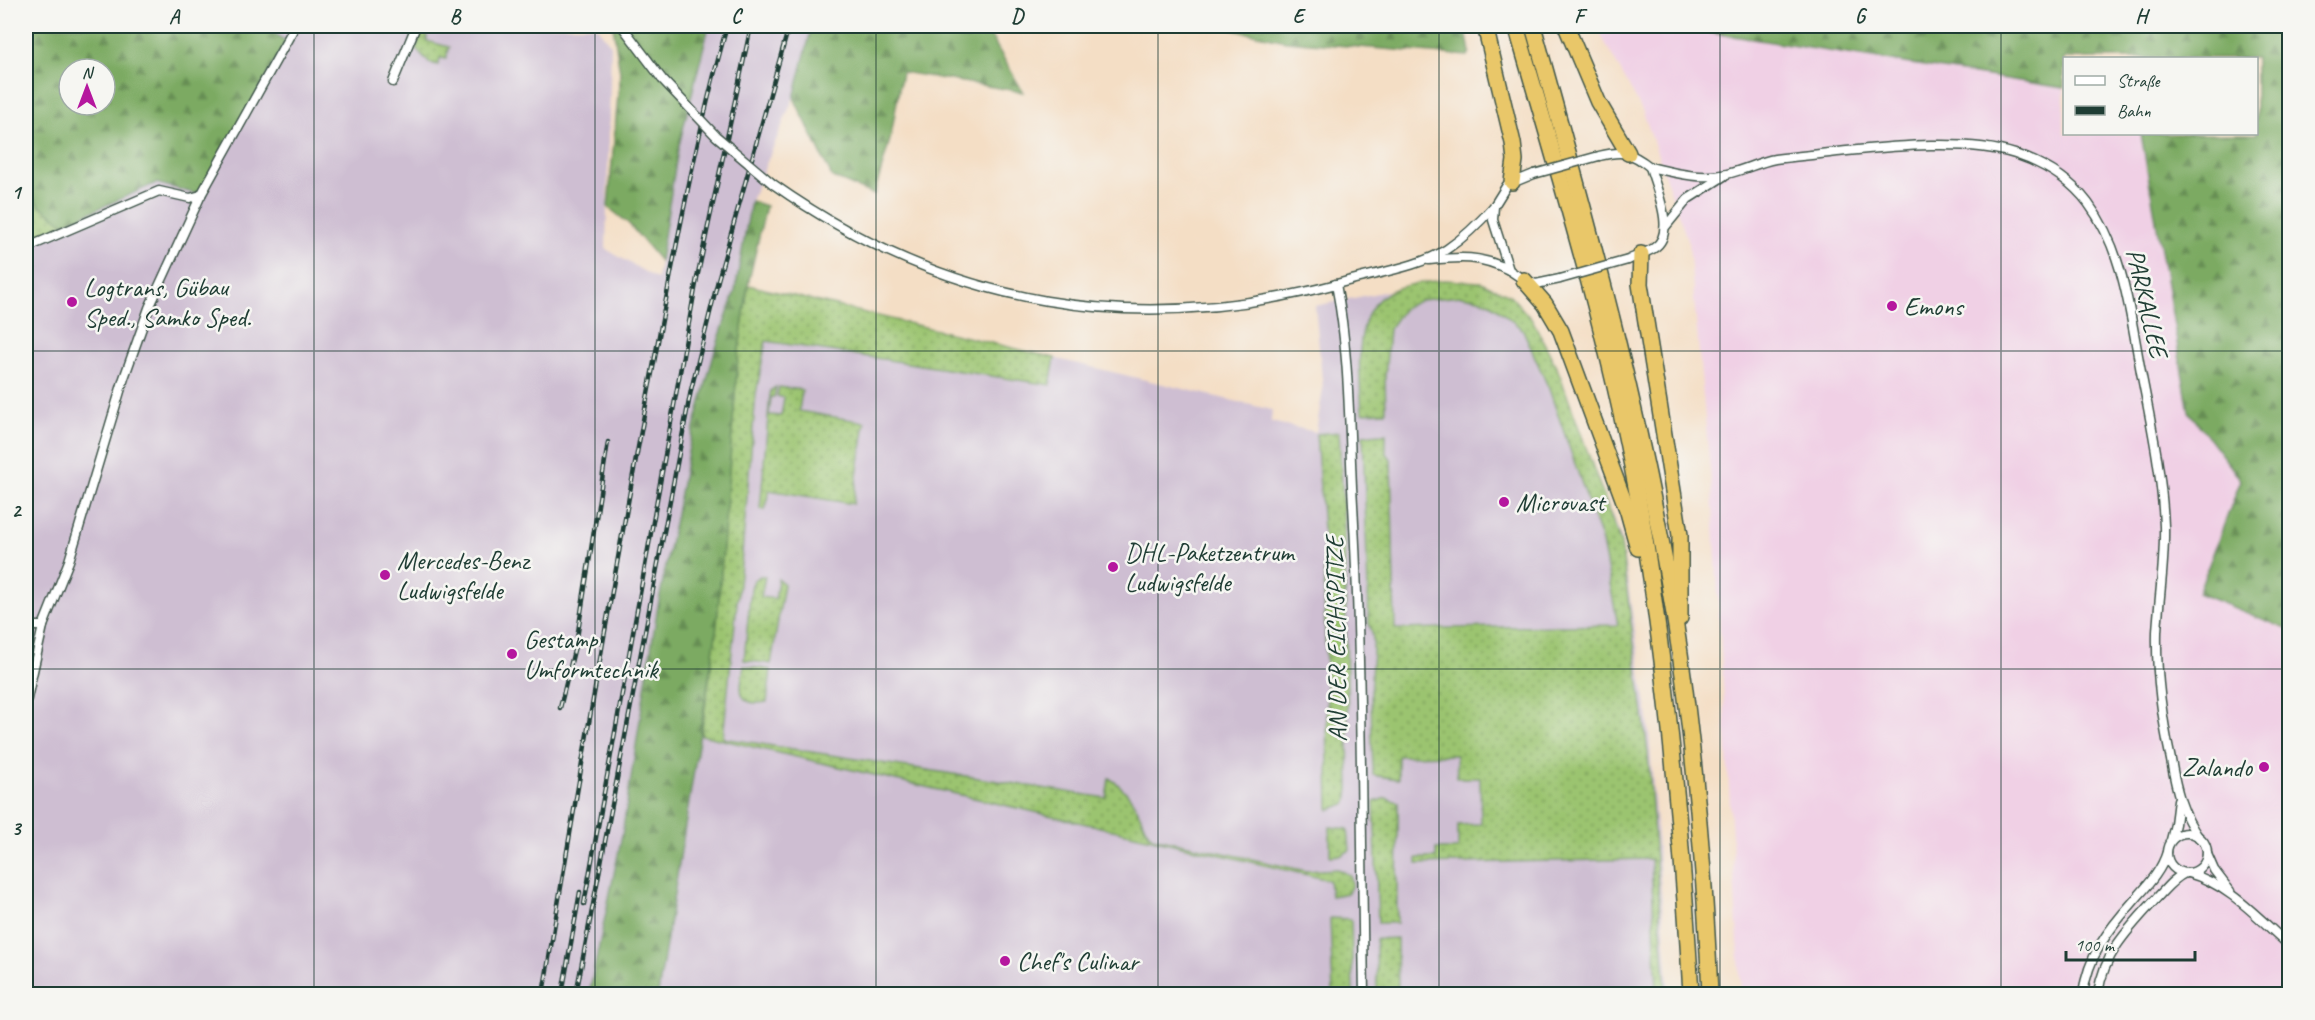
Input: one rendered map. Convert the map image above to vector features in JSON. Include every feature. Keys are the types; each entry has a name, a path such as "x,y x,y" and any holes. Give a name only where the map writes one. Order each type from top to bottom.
{"highway":[{"path":"1485,26 1513,143 1515,160 1512,182"},
{"path":"1516,26 1596,312 1638,501 1657,627 1678,796 1690,994"},
{"path":"1533,26 1622,356 1653,503 1679,651 1697,797 1710,994"},
{"path":"1566,26 1598,102 1628,153"},
{"path":"1634,257 1680,535 1682,580 1679,651"},
{"path":"1524,280 1545,304 1561,331 1628,512 1657,627"}],"street":[{"path":"26,703 43,626 69,561 118,398 149,308 201,195 295,26"},
{"path":"393,82 416,26"},
{"path":"622,26 662,79 716,136 773,184 832,223 905,259 991,288 1049,301 1127,310 1194,309 1253,303 1336,284 1419,261 1446,250 1475,227 1494,206 1502,191 1512,182 1614,152 1628,153 1650,167 1689,176 1708,177 1727,174"},
{"name":"PARKALLEE","path":"1727,174 1773,160 1793,157 1902,146 1972,147 2012,153 2045,166 2068,182 2087,201 2112,245 2123,280 2159,469 2164,549 2157,634 2158,675 2163,717 2178,796 2187,820 2205,845 2214,870 2234,896"},
{"path":"1650,167 1666,226"},
{"path":"1419,261 1471,257 1492,262 1536,284 1560,279 1634,257 1656,248 1666,226 1688,199 1727,174"},
{"path":"26,248 159,191 190,198 201,195"},
{"path":"1494,206 1493,220 1509,270"},
{"name":"AN DER EICHSPITZE","path":"1336,284 1341,309 1345,361 1355,534 1364,994"},
{"path":"26,626 43,626"},
{"name":"PARKALLEE","path":"2083,994 2090,964 2100,942 2162,866 2175,824 2178,796"},
{"path":"2199,838 2184,834 2176,836 2168,848 2172,866 2202,877 2234,896 2289,946"},
{"path":"2098,994 2105,966 2120,939 2171,883 2202,866 2206,852"}],"shaded area":[{"path":"263,26 596,26 611,45 606,249 657,279 678,149 709,26 812,26 795,94 751,201 735,291 713,357 689,447 657,611 622,835 589,994 26,994 26,240 156,183 286,41"},
{"path":"1596,26 1651,26 1701,31 2063,88 2063,135 2141,135 2189,412 2241,480 2198,593 2289,631 2289,994 1741,994 1712,492 1689,245 1643,112"},
{"path":"748,285 1272,410 1271,422 1316,432 1323,389 1315,306 1407,287 1482,285 1552,362 1621,537 1648,719 1669,994 658,994 716,634 738,357"}],"green space":[{"path":"26,26 263,26 286,41 201,195 156,183 64,224 39,205 26,190"},
{"path":"423,26 427,27 427,41 449,47 446,59 440,58 438,65 430,63 416,49"},
{"path":"613,26 709,26 678,149 660,261 629,224 608,207 620,73"},
{"path":"812,26 985,26 1023,92 902,72 891,136 874,195 832,177 794,98"},
{"path":"1216,26 1465,26 1470,52 1468,56 1286,41"},
{"path":"1701,26 2289,26 2289,630 2198,593 2241,480 2189,412 2141,135 2258,135 2258,57 2063,57 2063,88 1701,31"},
{"path":"26,190 39,205 64,224 26,240"},
{"path":"751,201 766,206 748,285 738,357 716,634 658,994 589,994 622,835 657,611 689,447 713,357 735,291"},
{"path":"1444,280 1481,282 1510,295 1533,321 1558,370 1621,544 1648,754 1666,994 1657,994 1651,859 1417,864 1417,858 1436,858 1436,849 1458,849 1458,825 1481,824 1480,778 1457,778 1456,755 1398,756 1398,779 1373,775 1371,680 1373,644 1369,624 1363,435 1386,434 1386,452 1391,459 1395,629 1618,625 1602,542 1549,389 1523,330 1490,303 1475,298 1461,296 1421,300 1404,308 1389,329 1385,378 1386,412 1362,413 1361,342 1371,309 1382,296 1398,288"},
{"path":"748,285 1055,358 1050,385 766,341 756,394 723,738 1106,798 1109,778 1124,789 1152,837 1306,871 1337,869 1350,875 1352,884 1348,893 1331,896 1329,880 701,735 716,634 738,357"},
{"path":"776,387 774,397 771,397 769,415 781,416 784,398 777,396 779,387 802,390 799,411 865,422 853,504 769,490 765,510 760,509 770,395 771,390"},
{"path":"1339,432 1344,523 1349,789 1347,803 1329,810 1323,529 1316,434"},
{"path":"765,576 761,597 775,599 778,579 784,584 771,664 744,660 751,588 754,580"},
{"path":"744,666 771,670 767,702 749,702 745,699 741,688"},
{"path":"1386,798 1398,802 1397,923 1378,923 1374,802"},
{"path":"1330,827 1348,829 1350,850 1342,855 1330,856"},
{"path":"1330,918 1351,919 1353,994 1333,994"},
{"path":"1397,938 1398,994 1377,994 1376,939"}],"railway":[{"path":"543,994 647,399 693,165 727,26"},
{"path":"584,904 697,278 751,26"},
{"path":"576,994 691,390 718,280 789,26"},
{"path":"560,708 577,638 608,442"},
{"path":"562,994 580,892"}],"place":[{"name":"Logtrans, Gübau Sped., Samko Sped.","path":"72,302"},
{"name":"Emons","path":"1892,306"},
{"name":"Microvast","path":"1504,502"},
{"name":"DHL-Paketzentrum Ludwigsfelde","path":"1113,567"},
{"name":"Mercedes-Benz Ludwigsfelde","path":"385,575"},
{"name":"Gestamp Umformtechnik","path":"512,654"},
{"name":"Zalando","path":"2264,767"},
{"name":"Chef's Culinar","path":"1005,961"}]}
